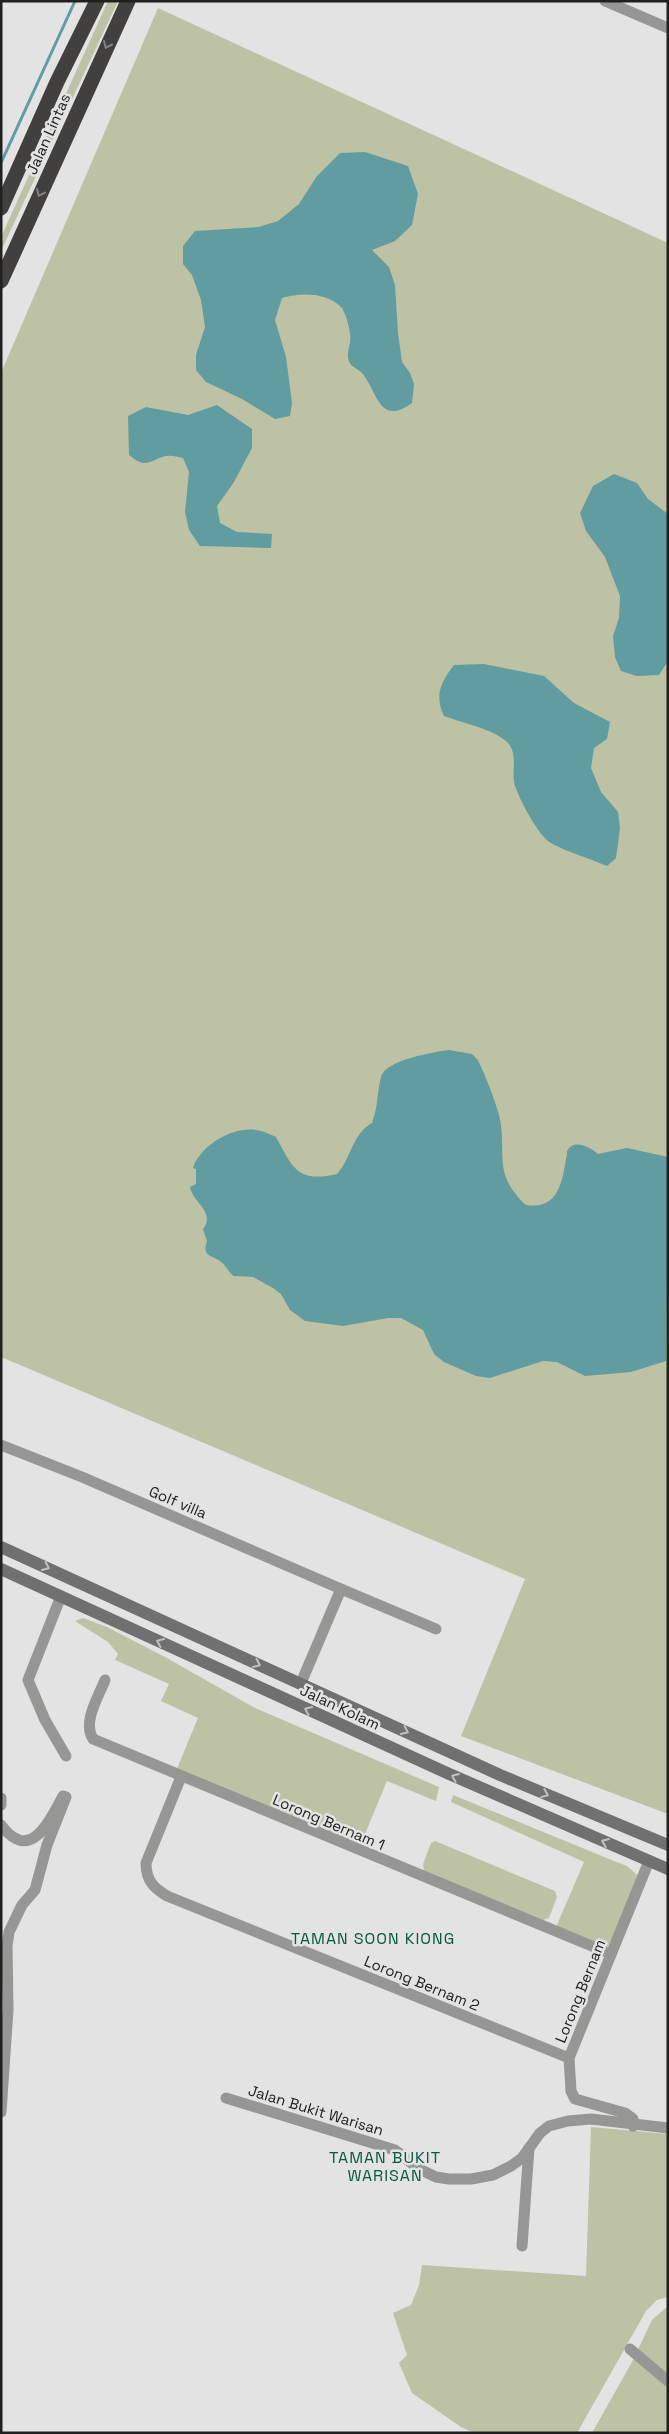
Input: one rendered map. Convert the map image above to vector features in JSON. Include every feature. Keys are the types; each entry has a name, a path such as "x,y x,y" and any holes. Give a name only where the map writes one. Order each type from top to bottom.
{"highway":[{"name":"Jalan Lintas","path":"1,208 56,82 97,1"},
{"name":"Jalan Lintas","path":"1,281 128,1"}],"main road":[{"name":"Jalan Kolam","path":"1,1547 500,1775 668,1845"},
{"name":"Jalan Kolam","path":"1,1569 447,1774 668,1869"},
{"path":"226,1650 223,1660 232,1676"}],"street":[{"path":"605,1 668,28"},
{"name":"Golf villa","path":"1,1445 82,1477 436,1629"},
{"path":"301,1683 341,1589"},
{"path":"61,1596 28,1680 45,1720 66,1756"},
{"name":"Lorong Bernam 1","path":"105,1680 89,1720 89,1731 93,1738 611,1954"},
{"name":"Lorong Bernam 2","path":"181,1776 146,1864 148,1878 157,1890 167,1896 569,2058"},
{"path":"1,1825 20,1840 31,1840 42,1833 63,1796 66,1797 47,1845 35,1890 22,1905 9,1932 8,2010 1,2112"},
{"path":"1,1798 1,1805"},
{"name":"Lorong Bernam","path":"633,2126 633,2120 625,2113 575,2099 571,2091 569,2058 649,1861"},
{"name":"Jalan Bukit Warisan","path":"226,2098 395,2150 419,2169 436,2177 472,2179 493,2175 522,2158 529,2147 549,2126 568,2121 591,2120 633,2126 668,2128"},
{"path":"522,2246 529,2147"},
{"path":"630,2349 668,2381"}],"green space":[{"path":"108,1 118,1 1,251 1,237"},
{"path":"158,8 668,243 668,1814 461,1736 525,1579 1,1357 1,373"},
{"path":"83,1618 107,1627 165,1657 255,1708 439,1787 436,1801 387,1781 360,1846 176,1771 198,1718 161,1701 169,1684 115,1660 118,1654 108,1642 75,1621"},
{"path":"453,1795 627,1866 643,1880 608,1946 603,1946 556,1927 584,1862 451,1802"},
{"path":"435,1841 555,1891 557,1897 549,1918 543,1920 424,1871 423,1864 431,1843"},
{"path":"591,2127 668,2134 668,2297 657,2300 646,2311 577,2433 474,2433 461,2427 412,2393 399,2363 407,2355 393,2313 411,2305 419,2285 422,2265 586,2276"},
{"path":"668,2306 668,2433 592,2433 632,2362 652,2320"}],"water":[{"path":"365,152 408,166 418,194 412,225 395,241 372,250 389,267 395,285 402,362 410,373 414,384 412,403 393,411 386,409 376,397 362,373 351,365 348,354 350,343 349,327 340,306 334,301 319,296 296,295 282,298 275,320 286,357 292,403 290,416 275,419 242,399 206,382 196,370 196,355 205,327 201,300 192,275 183,264 183,246 195,231 259,227 278,221 299,204 317,176 340,153"},
{"path":"217,405 252,429 252,448 234,482 217,506 220,523 237,532 272,534 271,548 200,546 189,530 185,512 189,472 183,458 166,456 144,463 135,460 129,455 128,416 146,407 188,415"},
{"path":"614,474 637,483 648,499 668,514 668,661 659,675 637,676 621,671 615,657 613,636 619,618 620,596 605,557 586,531 580,513 593,486"},
{"path":"484,664 544,676 574,703 610,722 607,739 594,748 591,768 601,792 618,812 620,828 616,858 607,866 558,847 541,833 529,816 516,788 514,782 514,756 507,742 494,733 444,716 440,702 440,689 454,665"},
{"path":"449,1050 472,1054 478,1060 490,1087 499,1115 504,1172 508,1183 526,1205 545,1203 556,1193 560,1186 567,1151 574,1145 582,1145 598,1154 627,1148 668,1157 666,1361 631,1372 585,1376 557,1362 543,1361 490,1378 476,1376 444,1362 434,1354 423,1330 401,1318 388,1318 343,1326 305,1321 290,1310 281,1294 273,1288 253,1277 234,1276 220,1261 206,1252 207,1241 203,1229 207,1218 190,1187 196,1184 196,1169 193,1168 197,1159 211,1144 231,1133 241,1130 261,1131 276,1137 292,1165 305,1174 324,1176 337,1174 360,1134 372,1123 381,1077 384,1071 411,1058"}],"waterway":[{"path":"1,163 75,1"}],"district":[{"name":"TAMAN SOON KIONG","path":"373,1938"},
{"name":"TAMAN BUKIT WARISAN","path":"385,2166"}]}
